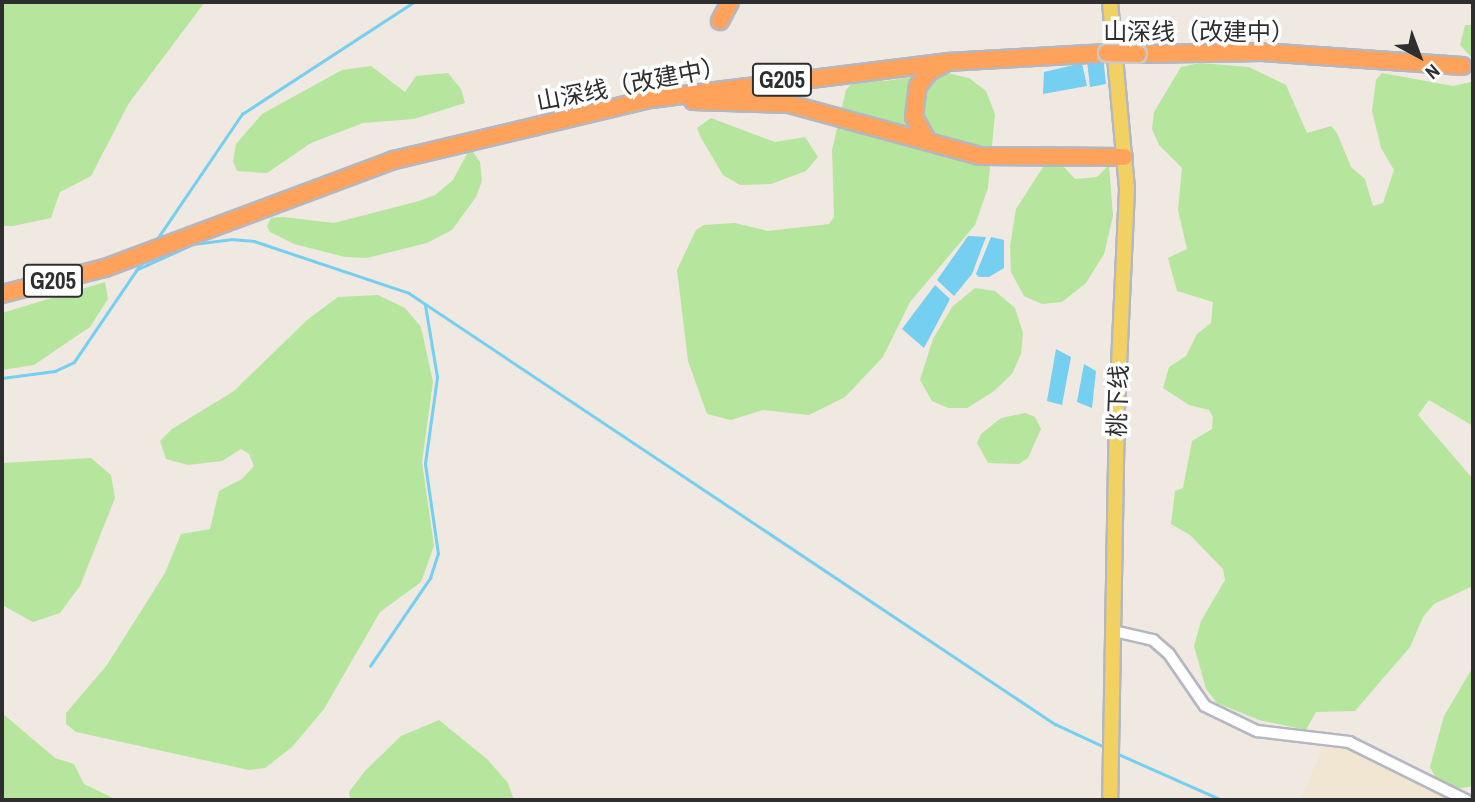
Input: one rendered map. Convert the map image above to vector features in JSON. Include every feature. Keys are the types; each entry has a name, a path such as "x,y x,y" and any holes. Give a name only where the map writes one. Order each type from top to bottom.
{"highway":[{"path":"720,21 730,2"},
{"name":"山深线（改建中）","path":"2,294 105,268 253,216 394,160 581,115 741,85 985,59 1180,53 1262,52 1463,66"},
{"path":"928,142 914,117 918,86 929,72 947,62"},
{"path":"581,115 691,102 759,99 817,110 980,156 1124,157"}],"main road":[{"name":"桃下线","path":"1110,2 1127,189 1111,800"}],"street":[{"path":"1114,631 1153,640 1169,654 1205,706 1257,731 1349,742 1466,800"}],"shaded area":[{"path":"1324,746 1339,746 1455,800 1300,800"}],"green space":[{"path":"2,2 205,2 129,103 91,176 60,192 51,218 13,226 2,226"},
{"path":"1465,25 1473,25 1473,59 1460,45"},
{"path":"1200,63 1249,67 1286,85 1307,133 1331,126 1337,133 1351,167 1365,179 1373,206 1383,203 1394,170 1381,148 1372,111 1376,80 1382,73 1453,86 1471,82 1473,64 1473,426 1429,400 1418,415 1473,479 1473,586 1434,604 1423,617 1410,647 1355,711 1316,712 1306,730 1259,720 1217,703 1206,689 1194,646 1201,621 1225,580 1223,569 1190,535 1171,524 1175,491 1183,488 1192,441 1212,429 1213,417 1209,410 1189,405 1163,388 1169,367 1186,356 1197,334 1211,323 1213,302 1177,291 1168,258 1187,249 1178,210 1182,168 1159,145 1152,129 1154,112 1181,67"},
{"path":"371,66 405,92 416,76 448,73 461,89 465,103 414,119 363,123 311,143 267,173 237,171 233,161 236,144 262,114 342,70"},
{"path":"943,72 969,78 986,91 995,114 988,188 975,225 910,302 883,357 845,397 809,415 763,410 731,420 707,414 688,361 677,270 696,230 704,225 735,223 768,231 829,224 834,217 832,150 846,90 857,78 886,81"},
{"path":"711,118 775,142 805,137 818,157 806,171 771,184 740,185 723,175 700,136 697,128"},
{"path":"468,152 473,152 480,162 482,181 476,197 452,230 427,243 367,258 345,257 294,244 270,232 267,226 271,218 283,217 334,223 419,201 435,195 453,180"},
{"path":"1045,164 1062,165 1075,179 1097,177 1109,165 1113,216 1104,254 1086,283 1062,302 1042,304 1024,296 1011,272 1010,246 1016,209"},
{"path":"105,282 108,299 90,327 34,365 2,370 2,313"},
{"path":"975,288 995,291 1015,308 1023,333 1021,354 1012,374 993,392 967,408 948,408 932,401 920,380 933,339 952,307"},
{"path":"378,295 405,308 421,327 433,382 422,462 434,546 421,582 380,612 324,709 292,747 265,768 249,770 76,732 66,724 66,713 107,665 165,573 181,534 210,529 219,491 242,479 254,466 249,454 241,449 222,461 188,465 166,459 160,441 172,429 234,391 307,320 338,297"},
{"path":"1025,413 1035,417 1041,429 1028,458 1019,464 988,463 977,443 981,434 1001,418"},
{"path":"91,458 111,475 115,498 80,586 60,613 33,622 2,605 2,463"},
{"path":"1473,667 1473,786 1457,789 1437,780 1430,767 1444,716"},
{"path":"2,713 55,758 74,764 84,784 117,800 2,800"},
{"path":"439,720 488,760 508,783 514,800 350,800 349,792 365,771 401,736"}],"water":[{"path":"1103,57 1106,84 1090,87 1087,61"},
{"path":"1082,63 1087,86 1043,94 1044,72"},
{"path":"968,236 986,237 972,274 954,296 937,280"},
{"path":"991,237 1004,240 1004,268 989,277 979,277 976,274"},
{"path":"935,285 950,299 924,348 902,329"},
{"path":"1056,349 1071,357 1062,405 1047,401"},
{"path":"1084,364 1096,371 1092,408 1077,402"}],"waterway":[{"path":"155,242 242,114 414,2"},
{"path":"136,270 193,244 231,239 254,241 409,293 1055,724 1107,748"},
{"path":"2,378 55,371 74,362 142,262"},
{"path":"370,666 430,578 438,554 425,464 437,377 425,305"},
{"path":"1116,753 1222,800"}]}
